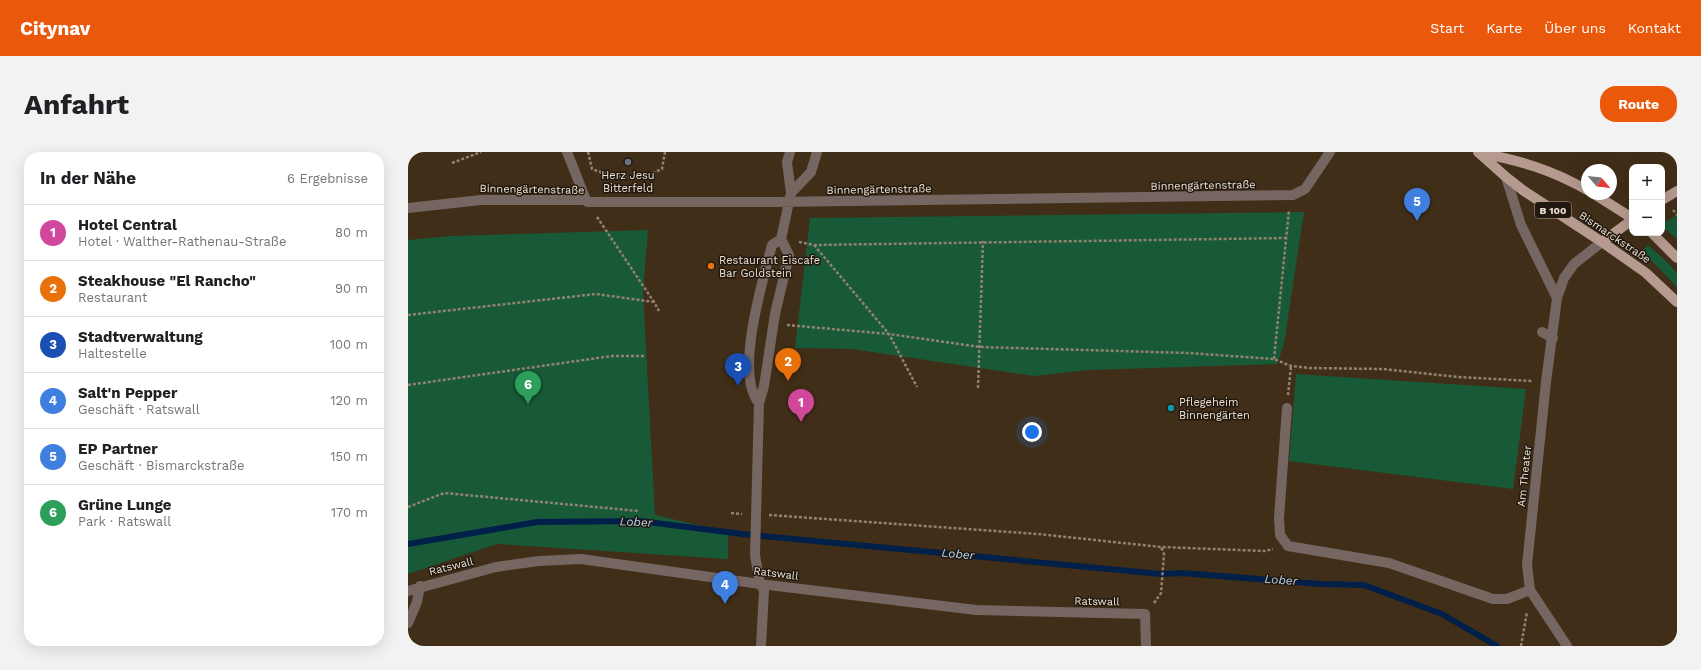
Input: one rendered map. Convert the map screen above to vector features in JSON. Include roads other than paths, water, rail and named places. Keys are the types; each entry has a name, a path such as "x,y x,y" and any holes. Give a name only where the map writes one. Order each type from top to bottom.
{"main road":[{"name":"Bismarckstraße","path":"1479,153 1506,177 1646,273 1677,302"},
{"name":"Bismarckstraße","path":"1479,153 1513,159 1538,167 1581,187"},
{"path":"1665,198 1677,191"},
{"path":"1603,200 1629,217"},
{"path":"1602,242 1629,221"},
{"name":"Bismarckstraße","path":"1655,236 1677,258"}],"street":[{"path":"567,152 586,201"},
{"path":"761,646 764,590 760,584 755,555 759,403 764,386 772,333 789,255 781,239 790,197 787,162 790,152"},
{"path":"790,197 811,172 817,152"},
{"name":"Binnengärtenstraße","path":"408,208 481,200 586,201 790,197 1293,195 1305,189 1330,152"},
{"path":"1506,177 1521,225 1557,298"},
{"path":"759,403 754,398 750,372 752,330 772,245 781,239"},
{"name":"Am Theater","path":"1567,646 1530,590 1527,565 1546,382 1553,338 1557,298 1564,278 1574,264 1602,242"},
{"path":"1542,332 1553,338"},
{"path":"1287,408 1279,518 1280,535 1288,546 1389,563 1493,599 1507,599 1530,590"},
{"name":"Ratswall","path":"408,591 420,586 496,567 539,561 581,559 760,584 976,610 1145,614 1146,646"},
{"path":"408,623 417,602 420,586"}],"waterway":[{"name":"Lober","path":"408,544 537,522 640,521 742,534 1161,574 1182,573 1321,584 1364,585 1442,614 1497,646"}],"place":[{"name":"Herz Jesu Bitterfeld","path":"628,162"},
{"name":"EP Partner","path":"1417,221"},
{"name":"Restaurant Eiscafe Bar Goldstein","path":"711,266"},
{"name":"Steakhouse \"El Rancho\"","path":"788,381"},
{"name":"Stadtverwaltung","path":"738,386"},
{"name":"Grüne Lunge","path":"528,404"},
{"name":"Pflegeheim Binnengärten","path":"1171,408"},
{"name":"Hotel Central","path":"801,422"},
{"name":"Salt'n Pepper","path":"725,604"}]}
